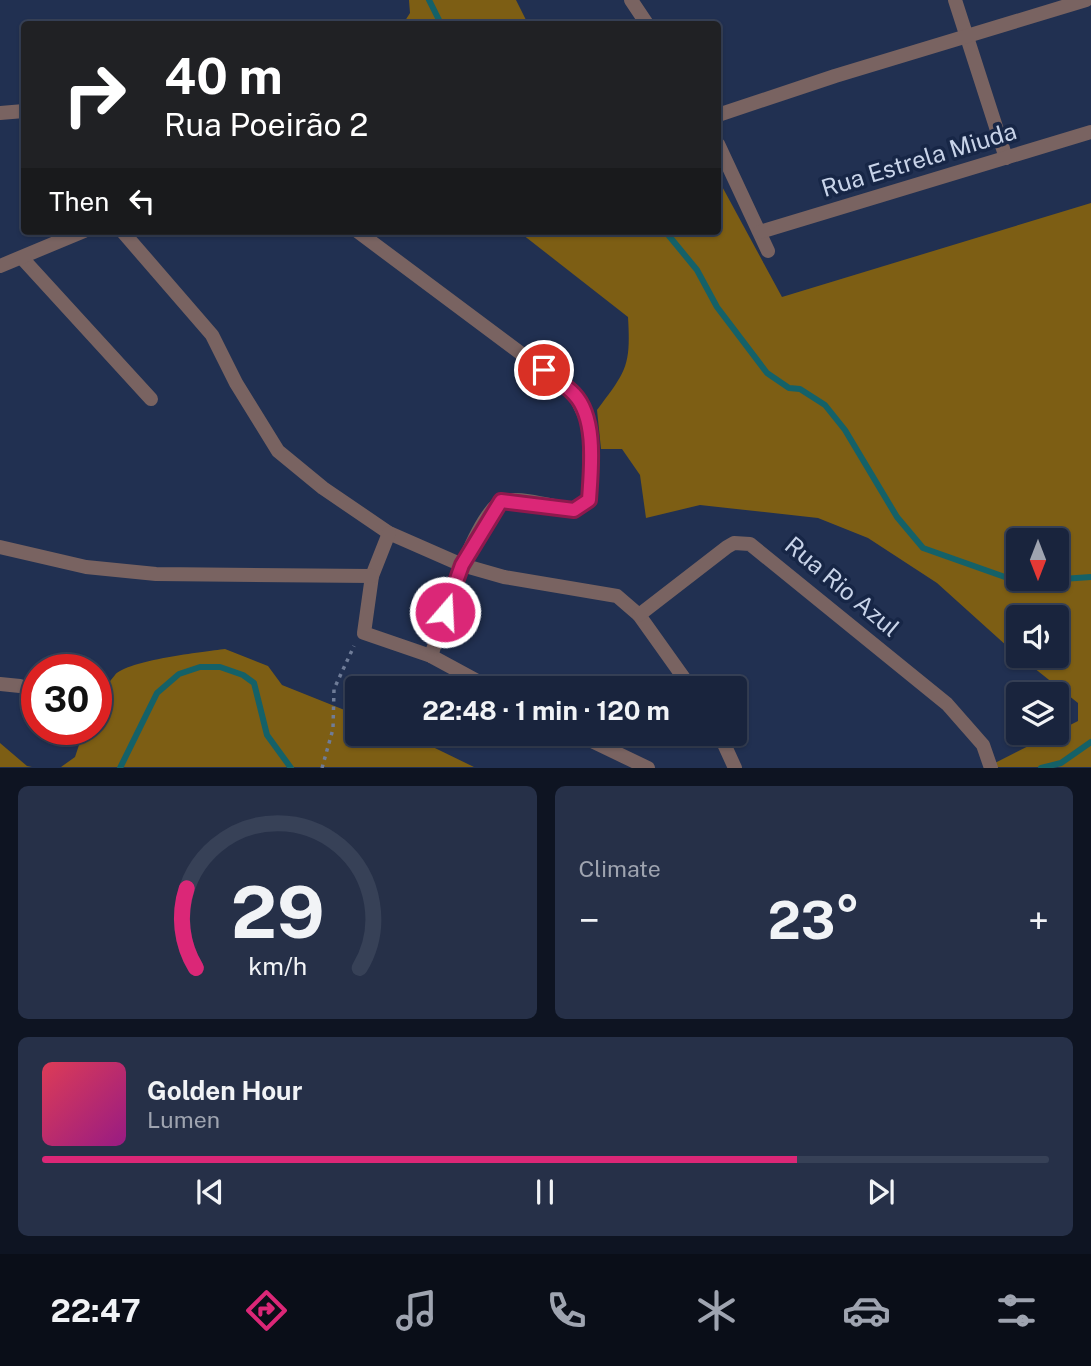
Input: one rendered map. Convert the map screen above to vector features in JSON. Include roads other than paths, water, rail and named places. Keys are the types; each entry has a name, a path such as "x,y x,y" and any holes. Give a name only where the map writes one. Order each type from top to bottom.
{"street":[{"path":"645,21 633,2 650,0"},
{"path":"955,0 1006,158"},
{"path":"721,114 1086,0"},
{"path":"0,113 21,111"},
{"name":"Rua Estrela Miuda","path":"760,232 1091,132"},
{"path":"721,150 768,251"},
{"path":"0,266 75,235"},
{"path":"125,235 212,335 236,383 278,451 323,488 389,533 462,565 504,577 604,592 628,602 682,676"},
{"path":"361,235 574,393 589,425 589,500 574,510 501,501 462,565 431,656"},
{"path":"22,258 151,399"},
{"path":"389,533 372,576 364,633 431,656 468,676"},
{"name":"Rua Rio Azul","path":"639,615 727,547 734,543 750,544 947,704 982,745 991,768"},
{"path":"0,547 86,567 156,574 372,576"},
{"path":"0,684 20,686"},
{"path":"602,746 648,768"},
{"path":"725,746 736,768"}],"waterway":[{"path":"429,0 440,21"},
{"path":"668,235 697,270 717,307 767,373 789,388 800,389 825,405 845,430 897,517 923,548 1019,582 1091,577"},
{"path":"120,768 157,693 179,674 200,667 220,667 243,675 254,683 267,735 291,768"},
{"path":"1041,768 1061,763 1091,742"}]}
